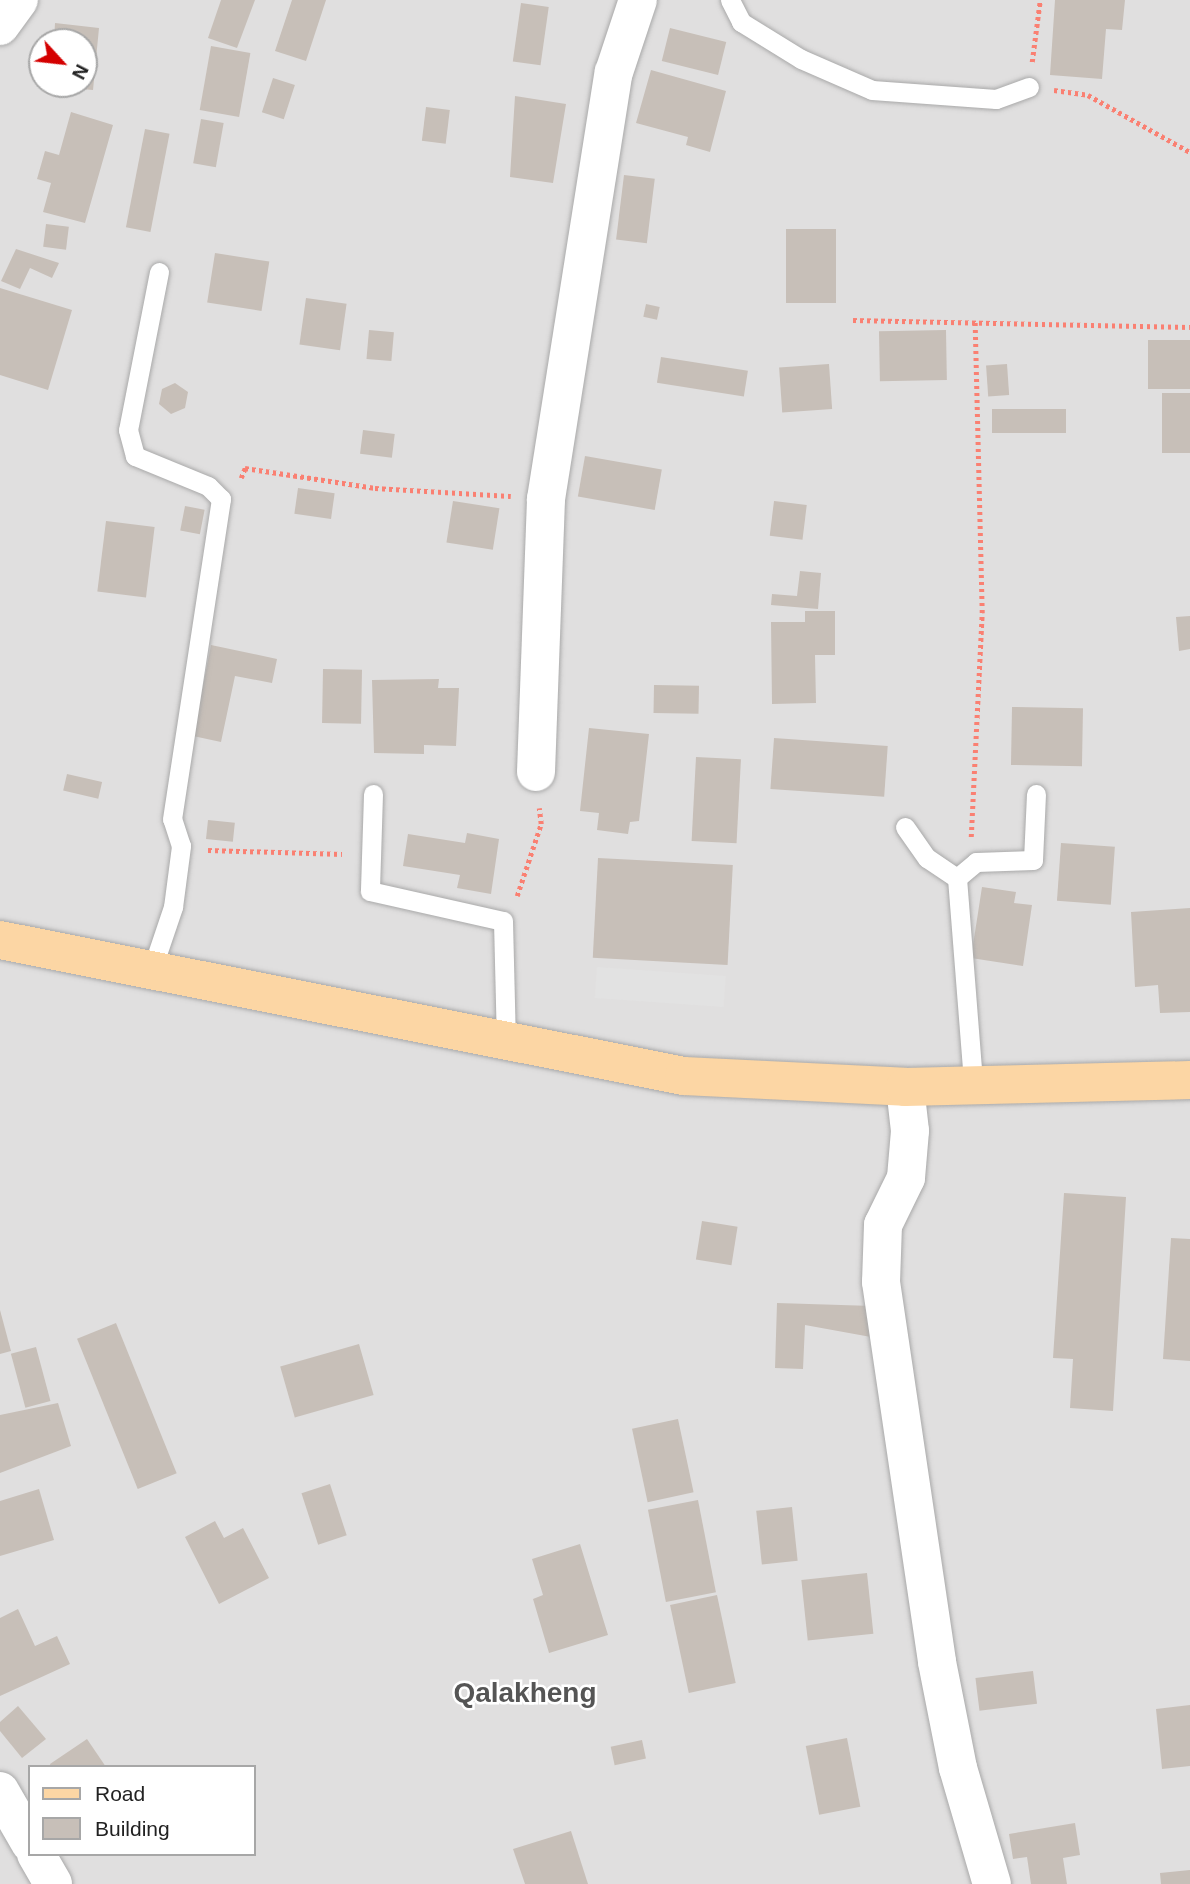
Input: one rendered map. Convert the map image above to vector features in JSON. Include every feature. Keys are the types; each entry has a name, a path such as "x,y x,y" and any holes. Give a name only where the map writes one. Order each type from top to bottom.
{"main road":[{"path":"0,940 506,1044 684,1076 905,1087 973,1081 1190,1080"}],"street":[{"path":"0,26 19,0"},
{"path":"536,772 546,499 614,72 638,0"},
{"path":"905,1087 910,1131 906,1178 883,1225 881,1282 937,1662 958,1768 992,1884"},
{"path":"0,1791 28,1840"},
{"path":"37,1856 54,1884"}],"lane":[{"path":"730,0 741,22 801,59 872,90 996,99 1029,87"},
{"path":"151,972 173,907 181,846 172,819 222,499 208,486 135,456 128,430 159,272"},
{"path":"373,794 370,891 503,922 506,1044"},
{"path":"957,878 976,862 1033,860 1036,794"},
{"path":"905,827 927,858 957,878"},
{"path":"957,878 973,1081"}],"path":[{"path":"1040,0 1029,87 1088,95 1190,152"},
{"path":"853,320 1190,327"},
{"path":"975,321 982,613 968,823 976,862"},
{"path":"222,499 244,468 375,488 546,499"},
{"path":"503,922 541,824"},
{"path":"181,846 371,854"}],"shaded area":[{"path":"0,0 1190,0 1190,1884 0,1884"},
{"path":"597,967 726,976 724,1007 595,998"}],"building":[{"path":"221,0 255,0 237,48 208,38"},
{"path":"292,0 326,0 306,61 275,51"},
{"path":"1055,0 1125,0 1122,30 1106,29 1102,79 1050,75"},
{"path":"521,3 549,7 541,65 513,61"},
{"path":"55,23 99,28 98,38 98,28 55,28"},
{"path":"670,28 726,42 718,75 662,61"},
{"path":"211,46 250,53 239,117 200,110"},
{"path":"651,70 726,91 710,152 686,145 688,137 636,123"},
{"path":"273,78 295,85 284,119 262,112"},
{"path":"515,96 566,104 553,183 510,177"},
{"path":"426,107 450,110 446,144 422,141"},
{"path":"71,112 113,125 85,223 43,212 51,183 37,179 45,151 59,155"},
{"path":"201,119 224,123 216,167 193,163"},
{"path":"145,129 170,134 150,232 126,227"},
{"path":"624,175 655,179 647,243 616,240"},
{"path":"46,224 69,227 66,250 43,247"},
{"path":"786,229 836,229 836,303 786,303"},
{"path":"16,249 59,263 52,278 30,268 20,289 1,281"},
{"path":"215,253 269,262 262,311 207,302"},
{"path":"0,288 72,310 48,390 0,375"},
{"path":"306,298 347,304 340,350 299,345"},
{"path":"646,304 660,307 657,320 643,317"},
{"path":"369,330 394,332 391,361 366,359"},
{"path":"946,330 947,380 880,381 879,331"},
{"path":"1148,340 1190,340 1190,389 1148,389"},
{"path":"661,357 748,371 744,396 657,383"},
{"path":"829,364 832,409 782,412 779,367"},
{"path":"1007,364 1009,395 988,396 986,365"},
{"path":"175,383 188,392 185,408 171,414 159,404 162,389"},
{"path":"1162,393 1190,393 1190,453 1162,453"},
{"path":"992,409 1066,409 1066,433 992,433"},
{"path":"363,430 395,434 392,458 360,454"},
{"path":"585,456 662,470 655,510 578,496"},
{"path":"298,488 335,493 331,519 294,514"},
{"path":"453,501 499,508 493,550 446,542"},
{"path":"774,501 807,505 802,540 770,536"},
{"path":"185,506 205,510 200,534 180,531"},
{"path":"106,521 155,527 146,597 97,591"},
{"path":"800,571 821,573 818,609 771,605 772,594 797,596"},
{"path":"805,611 835,611 835,655 815,655 816,703 772,704 771,622 805,622"},
{"path":"1190,616 1190,649 1179,651 1176,617"},
{"path":"211,645 277,659 272,683 235,676 221,742 193,736"},
{"path":"323,669 362,670 361,724 322,723"},
{"path":"439,679 438,688 459,688 456,746 424,745 424,754 374,753 372,680"},
{"path":"654,685 699,686 699,714 654,713"},
{"path":"1012,707 1083,708 1082,766 1011,765"},
{"path":"589,728 649,734 639,821 630,822 628,834 597,830 599,813 580,811"},
{"path":"774,738 888,746 884,797 770,789"},
{"path":"696,757 741,759 737,843 692,841"},
{"path":"67,774 102,782 98,799 63,791"},
{"path":"208,820 235,823 233,842 206,839"},
{"path":"467,833 499,839 491,894 457,888 460,875 403,866 408,834 465,843"},
{"path":"1061,843 1115,847 1111,905 1057,901"},
{"path":"598,858 733,865 728,965 593,958"},
{"path":"982,887 1016,892 1014,903 1032,905 1023,966 971,958"},
{"path":"1190,908 1190,1012 1160,1013 1158,985 1135,987 1131,912"},
{"path":"1064,1193 1126,1197 1113,1411 1070,1408 1073,1359 1053,1358"},
{"path":"702,1221 738,1227 731,1265 696,1260"},
{"path":"1171,1238 1190,1239 1190,1361 1163,1359"},
{"path":"777,1303 873,1306 871,1337 805,1325 803,1369 775,1368"},
{"path":"0,1310 11,1351 0,1354"},
{"path":"116,1323 177,1473 138,1489 77,1339"},
{"path":"359,1344 374,1395 295,1418 280,1367"},
{"path":"36,1347 50,1401 25,1408 11,1354"},
{"path":"58,1403 71,1446 0,1473 0,1415"},
{"path":"678,1419 694,1492 648,1502 632,1429"},
{"path":"330,1484 347,1535 318,1545 301,1493"},
{"path":"39,1489 54,1540 0,1556 0,1501"},
{"path":"698,1500 716,1592 666,1602 648,1510"},
{"path":"792,1507 798,1561 762,1564 756,1511"},
{"path":"215,1521 224,1538 243,1528 269,1578 219,1604 185,1537"},
{"path":"580,1544 608,1635 549,1653 533,1599 543,1595 532,1559"},
{"path":"867,1573 873,1634 808,1641 801,1580"},
{"path":"717,1595 736,1683 689,1693 670,1605"},
{"path":"18,1609 35,1646 57,1636 70,1664 0,1696 0,1618"},
{"path":"1033,1671 1037,1704 979,1711 975,1678"},
{"path":"1190,1705 1190,1766 1162,1769 1156,1709"},
{"path":"18,1706 46,1739 22,1758 0,1731 0,1722"},
{"path":"847,1738 860,1807 819,1815 806,1746"},
{"path":"87,1739 105,1765 50,1765"},
{"path":"642,1740 646,1759 615,1765 611,1747"},
{"path":"1075,1823 1080,1855 1063,1858 1067,1884 1031,1884 1027,1857 1013,1859 1009,1834"},
{"path":"571,1831 588,1884 525,1884 513,1849"},
{"path":"1190,1870 1190,1884 1161,1884 1160,1873"}],"district":[{"name":"Qalakheng","path":"525,1693"}]}
